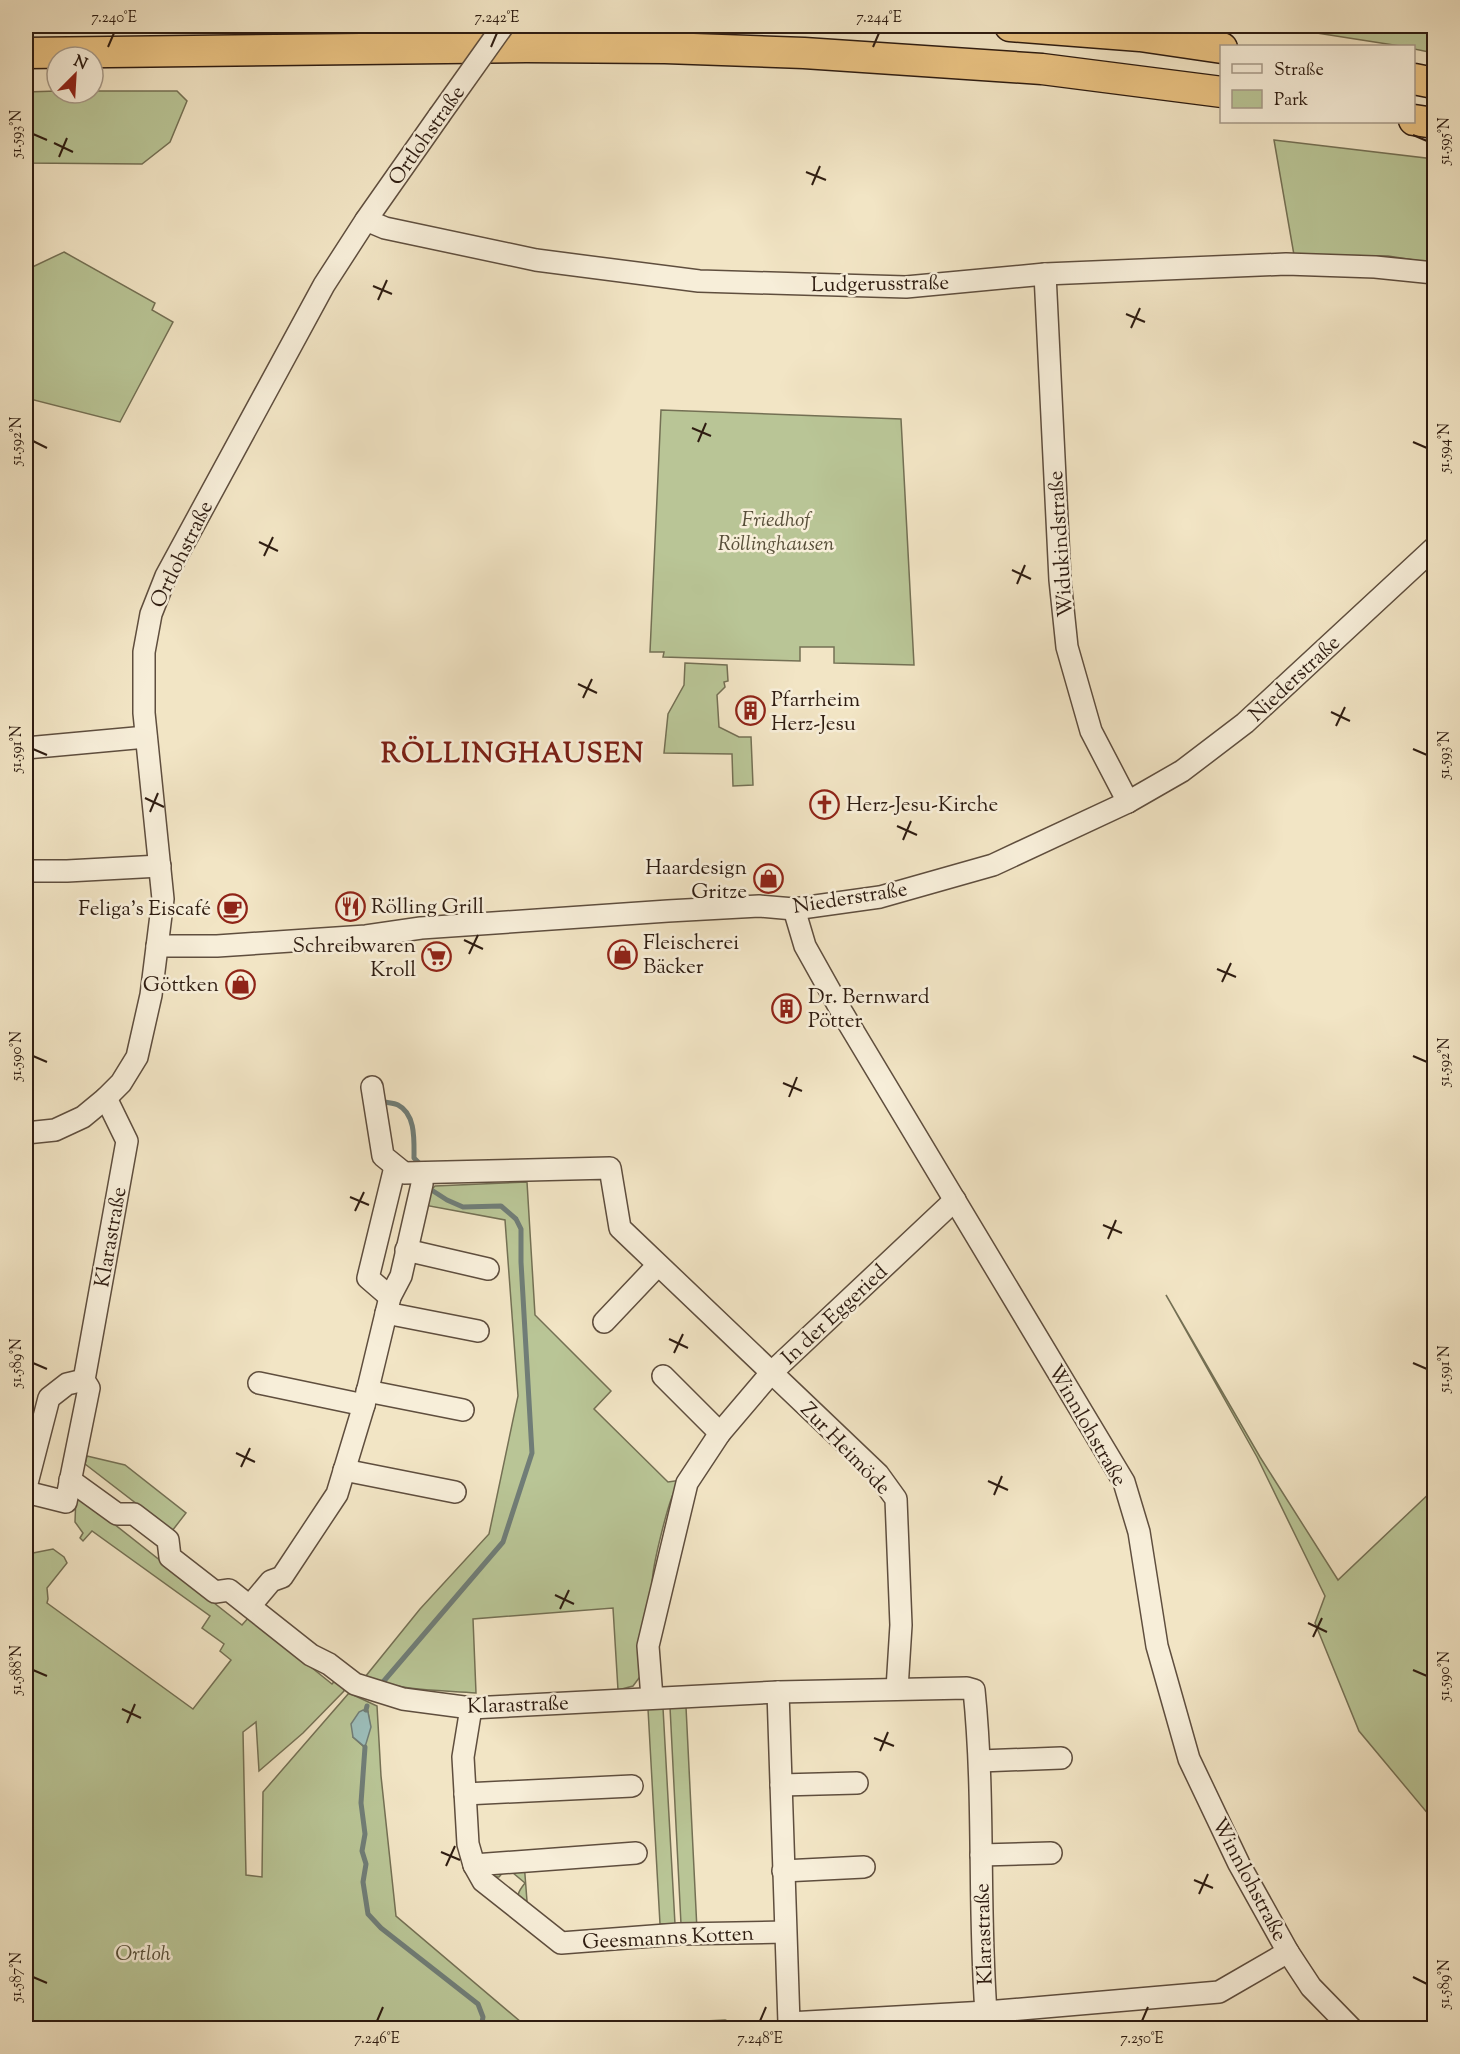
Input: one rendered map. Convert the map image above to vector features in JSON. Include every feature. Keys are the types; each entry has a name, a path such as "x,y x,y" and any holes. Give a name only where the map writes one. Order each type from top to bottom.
{"highway":[{"path":"1010,26 1140,36 1220,48"},
{"path":"26,53 526,47 665,48 804,53 1042,69 1220,92"},
{"path":"1415,79 1434,83"},
{"path":"1415,120 1434,123"}],"street":[{"name":"Ortlohstraße","path":"26,1133 55,1130 83,1118 121,1083 136,1057 151,995 163,899 144,713 144,652 151,614 166,576 324,285 366,220 503,26"},
{"name":"Ludgerusstraße","path":"366,220 385,228 536,260 699,281 906,287 1045,274 1286,264 1375,267 1434,273"},
{"name":"Widukindstraße","path":"1045,274 1060,580 1067,647 1091,732 1128,802"},
{"name":"Niederstraße","path":"157,946 218,946 366,936 421,928 668,911 759,906 794,909 880,897 993,865 1128,802 1182,771 1245,723 1434,548"},
{"path":"26,748 146,737"},
{"path":"26,871 57,872 160,866"},
{"name":"Winnlohstraße","path":"794,909 810,957 1124,1482 1139,1532 1157,1646 1189,1759 1239,1864 1288,1952 1311,1987 1351,2028"},
{"path":"372,1087 382,1156 395,1167 368,1278 388,1305 478,1331"},
{"name":"Klarastraße","path":"26,1492 66,1502 88,1388 84,1380 127,1141 106,1098"},
{"name":"Zur Heimöde","path":"395,1167 404,1173 610,1168 620,1228 878,1474 896,1499 901,1625 897,1689"},
{"path":"249,1606 271,1581 282,1577 338,1494 388,1305 401,1276 422,1184 422,1173"},
{"name":"In der Eggeried","path":"652,1698 648,1646 687,1483 720,1433 771,1373 955,1200"},
{"path":"406,1250 488,1269"},
{"path":"604,1322 658,1265"},
{"path":"663,1376 720,1433"},
{"path":"26,1487 48,1398 67,1384 84,1380"},
{"path":"259,1383 463,1410"},
{"path":"344,1470 455,1492"},
{"name":"Klarastraße","path":"70,1480 117,1514 134,1514 168,1540 170,1557 215,1592 229,1590 311,1655 329,1664 355,1684 403,1699 471,1708 778,1692 967,1688 974,1690 980,1761 982,1963 986,2012"},
{"name":"Geesmanns Kotten","path":"778,1692 789,2022 986,2012 1219,1992 1288,1952"},
{"name":"Geesmanns Kotten","path":"471,1708 463,1757 468,1844 474,1865 483,1881 561,1943 679,1934 785,1932"},
{"path":"980,1761 1061,1758"},
{"path":"781,1785 857,1783"},
{"path":"465,1794 632,1786"},
{"path":"474,1865 636,1853"},
{"name":"Klarastraße","path":"981,1855 1051,1853"},
{"path":"783,1871 864,1867"}],"green space":[{"path":"1272,26 1434,26 1434,53 1415,49 1415,45 1394,45"},
{"path":"45,91 45,105 105,105 105,91 177,91 187,101 170,142 142,164 26,163 26,92"},
{"path":"1274,140 1434,159 1434,263 1388,256 1294,255"},
{"path":"64,252 155,303 152,310 173,322 120,422 26,398 26,270"},
{"name":"Friedhof Röllinghausen","path":"661,410 901,419 914,665 834,663 834,647 800,647 800,661 663,657 664,652 650,652"},
{"path":"685,663 727,665 728,681 724,682 725,687 717,695 719,727 739,737 751,737 753,785 733,786 732,754 664,753 668,714 684,685"},
{"path":"527,1182 535,1315 611,1391 594,1409 668,1482 682,1480 671,1499 653,1571 653,1589 642,1674 633,1686 618,1690 613,1608 473,1619 476,1693 419,1689 378,1682 365,1677 420,1609 489,1534 518,1396 505,1220 424,1205 427,1194 435,1186"},
{"path":"1166,1295 1260,1457 1338,1580 1434,1489 1434,1821 1359,1731 1315,1623 1325,1596 1257,1457"},
{"path":"87,1456 125,1465 186,1513 172,1531 85,1464"},
{"name":"Ortloh","path":"76,1494 242,1625 249,1617 332,1684 340,1675 344,1691 303,1733 259,1771 256,1722 243,1732 246,1875 262,1877 263,1792 349,1693 377,1706 381,1776 396,1916 528,2028 26,2028 26,1558 33,1553 53,1549 64,1557 67,1563 47,1588 47,1603 193,1709 231,1660 220,1651 224,1644 202,1628 210,1616 92,1531 83,1541 80,1538 83,1533 75,1522","holes":["368,1712 370,1727 364,1747 353,1737"]},
{"path":"670,1707 686,1707 697,1930 681,1924"},
{"path":"663,1708 675,1924 660,1924 648,1709"},
{"path":"524,1862 527,1901 522,1904 519,1893 525,1883 507,1868 499,1877 491,1877 487,1868"},
{"path":"725,2020 745,2028 563,2028"}],"water":[{"path":"363,1710 368,1712 371,1727 365,1747 353,1737 351,1724"}],"waterway":[{"path":"384,1102 398,1105 408,1115 413,1128 414,1158 420,1164"},
{"path":"383,1682 503,1542 532,1453 521,1229 516,1219 501,1206 463,1207 430,1189"},
{"path":"366,1710 367,1706"},
{"path":"365,1747 361,1803 365,1834 362,1851 366,1864 363,1882 368,1914 381,1928 478,2004 483,2017 481,2028"}],"place":[{"name":"Pfarrheim Herz-Jesu","path":"750,711"},
{"name":"Herz-Jesu-Kirche","path":"825,804"},
{"name":"Haardesign Gritze","path":"768,879"},
{"name":"Rölling Grill","path":"350,906"},
{"name":"Feliga's Eiscafé","path":"232,908"},
{"name":"Fleischerei Bäcker","path":"622,954"},
{"name":"Schreibwaren Kroll","path":"437,957"},
{"name":"Göttken","path":"240,984"},
{"name":"Dr. Bernward Pötter","path":"787,1008"}],"district":[{"name":"RÖLLINGHAUSEN","path":"513,753"}]}
